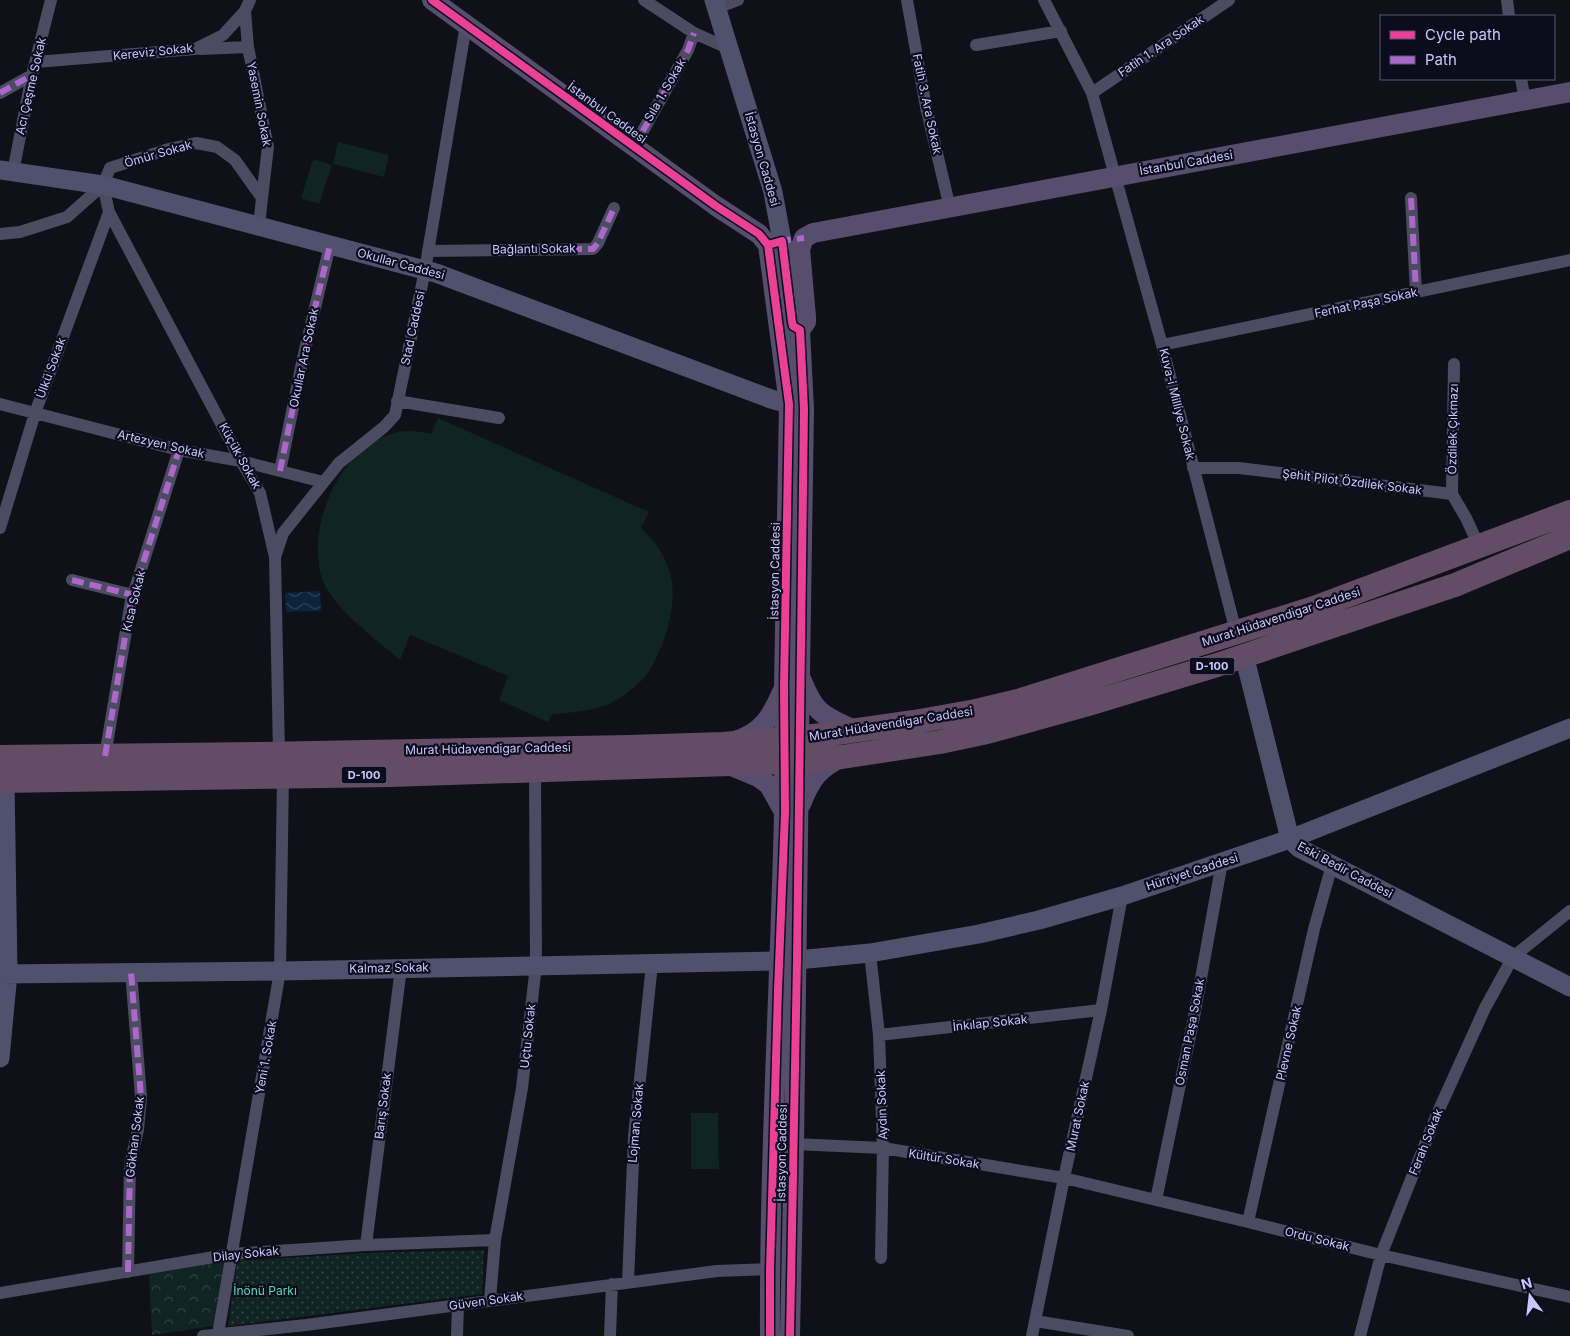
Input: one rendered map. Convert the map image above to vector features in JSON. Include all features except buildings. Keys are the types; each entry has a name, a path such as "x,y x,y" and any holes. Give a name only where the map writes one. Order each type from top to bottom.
{"highway":[{"name":"Murat Hüdavendigar Caddesi","path":"792,750 854,730 948,716 1018,701 1314,608 1570,512"},
{"name":"Murat Hüdavendigar Caddesi","path":"2,781 283,777 535,770 792,750 842,757 906,748 987,732 1159,684 1455,585 1570,537"},
{"name":"Murat Hüdavendigar Caddesi","path":"0,757 629,748 725,754"}],"main road":[{"name":"İstanbul Caddesi","path":"436,1 466,25 716,206 775,243"},
{"name":"İstanbul Caddesi","path":"804,238 813,233 1570,92"},
{"path":"800,330 806,322 800,249 804,238"},
{"path":"775,243 796,407"},
{"name":"İstasyon Caddesi","path":"770,1336 774,1143 788,961 792,810 796,407 800,330"},
{"path":"842,757 820,770 792,810 769,785 725,754 766,722 792,681 824,716 854,730"},
{"name":"İstasyon Caddesi","path":"788,961 794,1144 790,1336"},
{"path":"774,1143 794,1144"},
{"path":"770,1269 791,1269"}],"street":[{"name":"Acı Çeşme Sokak","path":"6,171 51,0"},
{"path":"644,0 694,33 730,49"},
{"path":"715,4 738,0"},
{"name":"Fatih 3. Ara Sokak","path":"907,0 926,107 950,208"},
{"name":"Kuva-i Milliye Sokak","path":"1044,0 1092,93 1162,345 1236,632"},
{"name":"Fatih 1. Ara Sokak","path":"1092,93 1229,0"},
{"path":"1507,0 1509,15"},
{"name":"İstasyon Caddesi","path":"715,4 773,192 775,243 793,326 800,330"},
{"name":"Kereviz Sokak","path":"36,62 195,50 223,35 248,5"},
{"name":"Yasemin Sokak","path":"248,5 248,47 268,147 262,198"},
{"name":"Stad Caddesi","path":"275,557 284,533 323,482 339,463 384,427 394,415 425,270 466,25"},
{"path":"976,45 1060,31"},
{"name":"Sıla 1. Sokak","path":"634,147 688,50 694,33"},
{"path":"195,50 248,47"},
{"path":"0,93 32,75"},
{"path":"1521,80 1525,100"},
{"name":"Ömür Sokak","path":"0,234 20,232 68,217 102,185 110,168 169,149 196,143 217,147 235,160 262,198"},
{"name":"Okullar Caddesi","path":"6,171 102,185 436,273 770,399 796,407"},
{"name":"Küçük Sokak","path":"102,185 109,212 260,493 275,557 278,753"},
{"path":"259,226 262,198"},
{"path":"1410,198 1416,292"},
{"name":"Bağlantı Sokak","path":"428,251 593,249 598,243 614,208"},
{"name":"Ülkü Sokak","path":"0,528 35,413 109,212"},
{"name":"İstanbul Caddesi","path":"775,243 804,238"},
{"name":"Okullar Ara Sokak","path":"280,471 303,358 330,245"},
{"name":"Ferhat Paşa Sokak","path":"1162,345 1570,260"},
{"name":"Özdilek Çıkmazı","path":"1452,494 1454,364"},
{"path":"397,401 499,418"},
{"name":"Artezyen Sokak","path":"0,404 179,450 242,461 323,482"},
{"name":"Kısa Sokak","path":"105,756 133,595 179,450"},
{"name":"Şehit Pilot Özdilek Sokak","path":"1193,468 1239,468 1452,494"},
{"path":"1452,494 1479,546"},
{"path":"72,580 133,595"},
{"name":"Eski Bedir Caddesi","path":"1244,655 1290,839 1299,848 1570,987"},
{"name":"Hürriyet Caddesi","path":"788,961 870,952 979,934 1039,920 1122,896 1290,839 1570,728"},
{"name":"Uçtu Sokak","path":"490,1300 495,1240 522,1088 536,965 535,770"},
{"name":"Yeni 1. Sokak","path":"218,1334 280,971 283,777"},
{"path":"0,1058 4,974 2,781"},
{"name":"Osman Paşa Sokak","path":"1156,1200 1194,1017 1222,862"},
{"name":"Plevne Sokak","path":"1248,1222 1314,929 1332,865"},
{"name":"Murat Sokak","path":"1032,1336 1101,1010 1122,896"},
{"path":"1513,957 1570,911"},
{"name":"Aydın Sokak","path":"870,952 879,1035 883,1148 881,1258"},
{"name":"Ferah Sokak","path":"1360,1336 1381,1255 1437,1114 1485,1008 1513,957"},
{"name":"Kalmaz Sokak","path":"4,974 280,971 788,961"},
{"name":"Lojman Sokak","path":"628,1282 634,1136 652,964"},
{"name":"Barış Sokak","path":"366,1245 401,968"},
{"name":"Gökhan Sokak","path":"128,1272 130,1165 138,1130 142,1096 131,972"},
{"name":"İnkılap Sokak","path":"879,1035 1101,1010"},
{"name":"Kültür Sokak","path":"794,1144 883,1148 1064,1178"},
{"name":"Ordu Sokak","path":"1064,1178 1381,1255 1570,1297"},
{"name":"Dilay Sokak","path":"0,1293 232,1254 366,1245 495,1240"},
{"name":"Güven Sokak","path":"203,1336 306,1330 458,1304 717,1271 770,1269"},
{"path":"610,1336 612,1284"},
{"path":"457,1336 458,1304"},
{"path":"1035,1322 1128,1336"}],"green space":[{"path":"338,142 389,155 384,177 333,164"},
{"path":"313,159 332,165 319,204 301,198"},
{"path":"438,418 649,512 641,528 657,546 668,567 672,583 672,607 666,634 649,671 642,680 621,697 594,709 552,715 548,722 499,700 508,676 410,635 400,660 357,624 329,592 320,572 318,544 324,509 340,476 351,461 380,438 401,431 431,434"},
{"path":"691,1113 718,1113 719,1169 691,1169"},
{"name":"İnönü Parkı","path":"484,1250 482,1294 228,1326 237,1261 365,1253"},
{"path":"224,1262 213,1326 152,1335 149,1274"}],"water":[{"path":"320,591 321,611 286,612 285,593"}],"marked path":[{"path":"634,147 688,50 694,33"},
{"path":"0,93 32,75"},
{"path":"1411,198 1416,292"},
{"path":"498,250 593,249 598,243 614,208"},
{"path":"779,241 804,238"},
{"path":"280,471 303,358 330,245"},
{"path":"105,756 131,601 179,450"},
{"path":"72,580 133,595"},
{"path":"128,1272 130,1165 138,1130 141,1097 131,972"}],"cycle path":[{"path":"432,0 716,206 759,234 768,245 789,404 784,686 785,812 770,1269 770,1336"},
{"path":"768,245 782,241 792,322 793,326 800,330 804,409 790,1336"}]}
